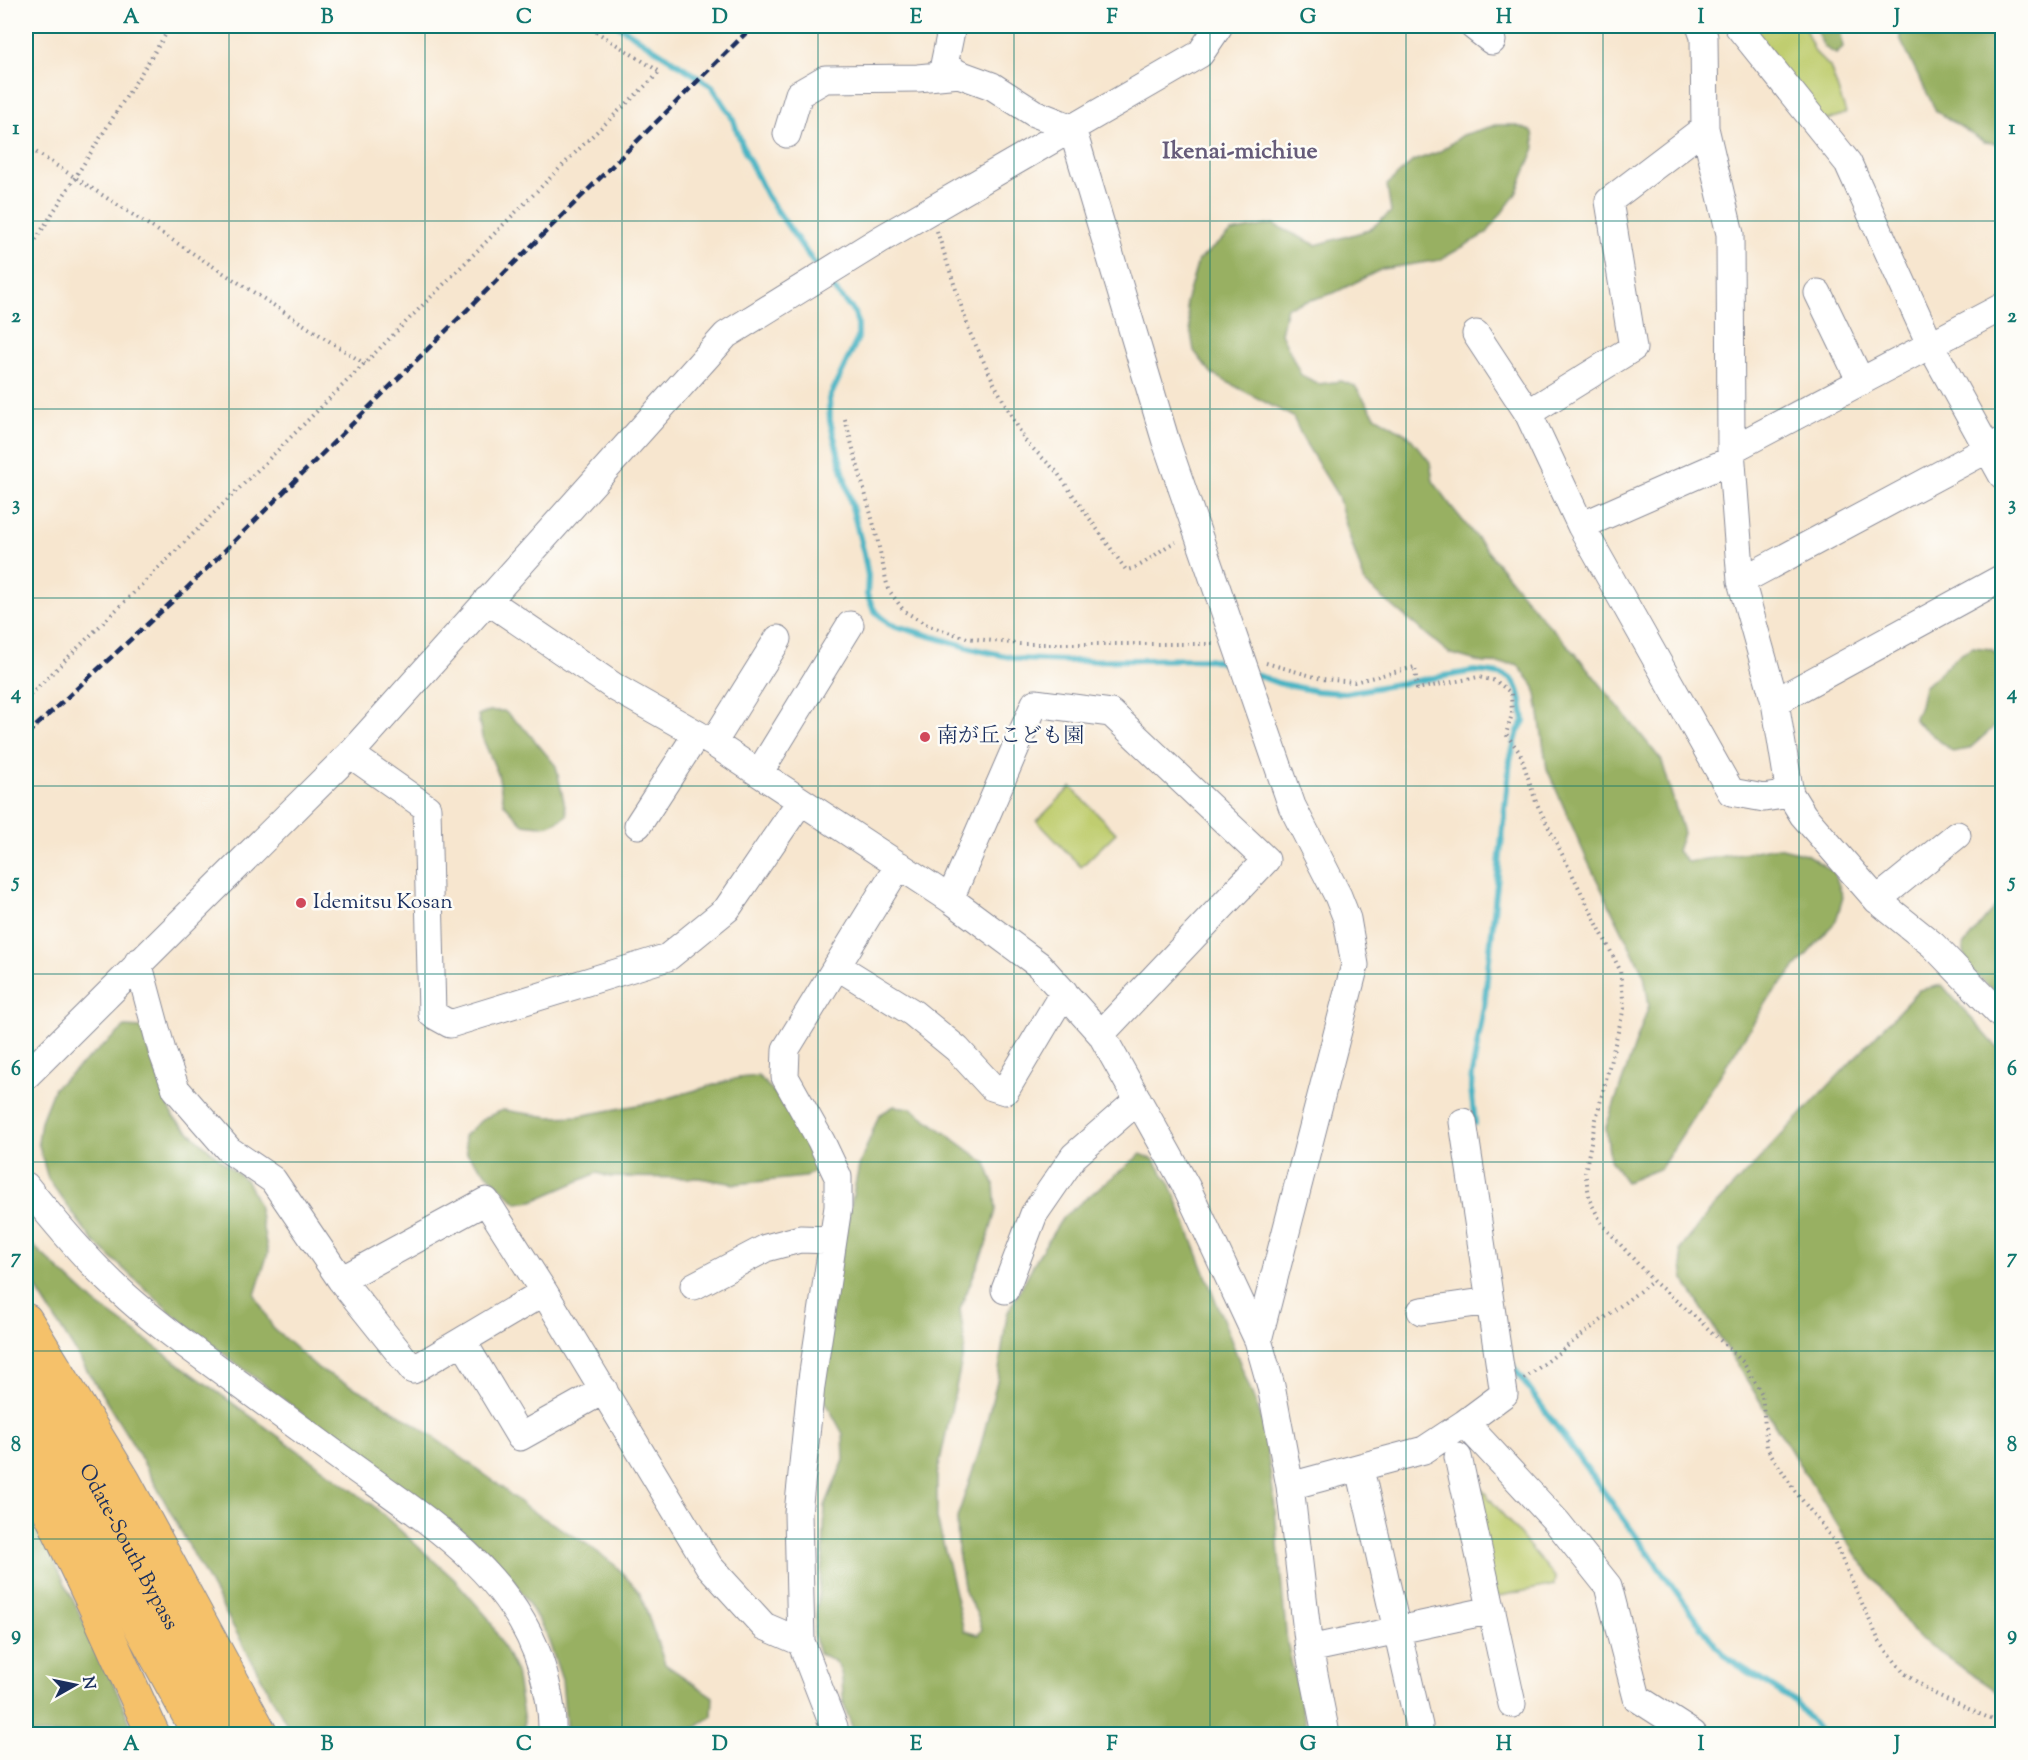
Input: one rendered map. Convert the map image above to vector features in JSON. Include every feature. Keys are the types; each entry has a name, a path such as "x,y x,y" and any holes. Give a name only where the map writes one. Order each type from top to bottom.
{"highway":[{"path":"26,1320 47,1431 97,1611 153,1734"},
{"name":"Odate-South Bypass","path":"26,1360 47,1431 126,1573 229,1734"},
{"path":"47,1431 168,1560 261,1734"},
{"name":"Odate-South Bypass","path":"126,1573 199,1734"}],"street":[{"path":"952,26 944,65 960,74 992,86 1034,113 1072,128"},
{"path":"26,1076 138,962 350,754 726,335 930,210 1200,54 1220,26"},
{"path":"1700,26 1704,37 1705,128 1730,234 1731,455 1742,581 1775,702 1790,794 1803,815 1877,900 1933,945 2002,1016"},
{"path":"1738,26 1848,163 1931,346 1995,445 2002,475"},
{"path":"787,134 799,94 825,78 918,78 960,74"},
{"path":"1072,128 1166,442 1292,806 1338,896 1347,919 1355,965 1258,1340"},
{"path":"1528,413 1633,348 1609,201 1705,128"},
{"path":"1818,293 1861,382"},
{"path":"1581,526 1731,455 2002,307"},
{"path":"1476,334 1528,413 1581,526 1731,792 1764,798 1790,794"},
{"path":"1742,581 1995,445"},
{"path":"1775,702 2002,579"},
{"path":"488,600 616,688 759,773 950,899 1039,965 1101,1034 1186,1186 1258,1340 1271,1386 1290,1486 1309,1649 1326,1734"},
{"path":"759,773 850,625"},
{"path":"638,825 705,739 778,639"},
{"path":"950,899 1035,703 1111,713 1266,860 1101,1034"},
{"path":"350,754 427,808 432,1014 450,1024 668,957 726,909 800,802"},
{"path":"1877,900 1957,835"},
{"path":"835,1734 801,1642 798,1513 811,1386 838,1207 838,1177 821,1141 785,1077 786,1049 899,865"},
{"path":"138,962 162,1051 176,1089 229,1150 273,1180 341,1280 413,1370 544,1292"},
{"path":"837,966 913,1012 957,1049 992,1087 1005,1091 1064,992"},
{"path":"1005,1290 1034,1214 1074,1156 1138,1100"},
{"path":"1290,1486 1424,1450 1504,1394 1463,1122"},
{"path":"26,1186 112,1283 148,1315 184,1344 431,1523 485,1571 505,1594 523,1621 536,1650 546,1684 552,1734"},
{"path":"341,1280 486,1201 544,1292 710,1566 764,1626 801,1642"},
{"path":"694,1286 766,1248 800,1239 833,1240"},
{"path":"1421,1311 1490,1301"},
{"path":"463,1342 520,1437 604,1390"},
{"path":"1465,1423 1557,1522 1608,1586 1637,1698 1694,1734"},
{"path":"1458,1457 1512,1704"},
{"path":"1363,1482 1419,1726"},
{"path":"1309,1649 1492,1610"}],"path":[{"path":"26,255 171,26"},
{"path":"26,699 590,138 660,72 587,26"},
{"path":"646,26 655,31 658,26"},
{"path":"26,146 365,363"},
{"path":"930,210 970,333 996,387 1026,442 1056,471 1126,570 1137,568 1167,545 1197,533"},
{"path":"845,419 876,533 888,589 904,611 928,626 967,638 1020,644 1237,647 1273,666 1322,679 1354,682 1414,667 1417,689 1478,676 1496,681 1511,693 1512,714 1506,734 1520,753 1536,802 1620,970 1624,1008 1585,1172 1590,1201 1602,1224 1653,1281 1698,1319 1743,1362 1762,1394 1767,1448 1795,1491 1834,1541 1879,1641 1904,1673 1933,1693 2002,1724"},
{"path":"1526,1377 1653,1281"}],"green space":[{"path":"1748,26 1804,26 1815,52 1830,67 1846,113 1823,122"},
{"path":"1814,26 1840,26 1843,48 1836,54 1824,47"},
{"path":"1898,26 2002,26 2002,144 1984,142 1936,111 1901,41"},
{"path":"1496,125 1515,125 1533,132 1535,148 1516,194 1487,233 1440,260 1382,269 1334,293 1287,307 1281,333 1301,375 1319,384 1341,381 1355,386 1375,416 1409,436 1430,462 1433,481 1451,506 1536,611 1576,654 1662,761 1683,833 1677,851 1688,862 1778,847 1806,854 1834,872 1843,897 1836,921 1770,997 1661,1168 1626,1182 1610,1160 1606,1127 1649,1005 1644,975 1588,862 1547,769 1535,687 1517,664 1483,663 1449,653 1365,583 1338,496 1303,439 1293,417 1212,374 1194,351 1186,302 1198,261 1231,232 1273,224 1316,245 1369,230 1391,212 1387,185 1413,161 1439,152 1463,135"},
{"path":"1973,647 1991,649 2002,659 2002,720 1969,749 1953,752 1914,720 1924,687 1961,653"},
{"path":"490,711 504,711 527,731 556,766 567,815 546,826 523,824 504,804 498,774 482,737 478,715"},
{"path":"1071,787 1116,833 1081,867 1037,821"},
{"path":"2002,898 2002,998 1967,966 1963,946"},
{"path":"1942,985 2002,1053 2002,1695 1918,1638 1857,1556 1684,1280 1680,1250 1709,1212 1919,990"},
{"path":"125,1027 141,1028 173,1117 247,1181 258,1204 268,1253 255,1295 273,1328 319,1369 370,1396 421,1428 528,1509 584,1542 616,1566 640,1593 665,1664 713,1697 712,1716 692,1730 672,1734 567,1734 562,1680 546,1633 515,1581 472,1538 301,1413 175,1316 93,1241 48,1179 38,1142 41,1121 54,1088"},
{"path":"758,1076 778,1096 822,1166 805,1177 735,1184 699,1178 610,1177 597,1173 533,1201 517,1203 467,1154 464,1136 484,1118 503,1110 550,1117 579,1116 654,1102 738,1078"},
{"path":"894,1106 911,1108 986,1163 994,1184 996,1210 987,1242 960,1309 965,1346 937,1475 937,1518 964,1631 978,1635 982,1629 965,1592 958,1552 957,1518 979,1452 998,1377 1007,1314 1037,1258 1063,1217 1141,1154 1153,1159 1170,1183 1263,1422 1274,1499 1287,1643 1308,1734 948,1734 939,1727 900,1729 886,1734 855,1734 845,1708 840,1669 829,1658 819,1654 814,1633 823,1556 825,1506 844,1460 843,1434 818,1388 859,1166 879,1115"},
{"path":"26,1239 95,1303 370,1503 454,1579 489,1619 516,1672 524,1734 292,1734 137,1451 26,1272"},
{"path":"1465,1469 1555,1577 1554,1585 1494,1597"},
{"path":"26,1503 112,1680 135,1734 26,1734"}],"waterway":[{"path":"619,26 712,86 731,115 745,152 767,196 818,269"},
{"path":"826,280 855,313 858,325 858,338 829,399 830,421 864,554 868,576 867,595 874,610 889,624 978,650 1019,659 1068,661 1210,659 1236,667"},
{"path":"1254,674 1278,683 1316,691 1345,693 1474,671 1508,677 1517,688 1524,721 1518,731 1510,760 1484,1007 1472,1074 1471,1088 1475,1123"},
{"path":"1511,1364 1715,1645 1730,1660 1796,1702 1821,1734"}],"railway":[{"path":"26,735 187,588 753,26"}],"place":[{"name":"南が丘こども園","path":"925,737"},
{"name":"Idemitsu Kosan","path":"301,903"}],"district":[{"name":"Ikenai-michiue","path":"1240,152"}]}
